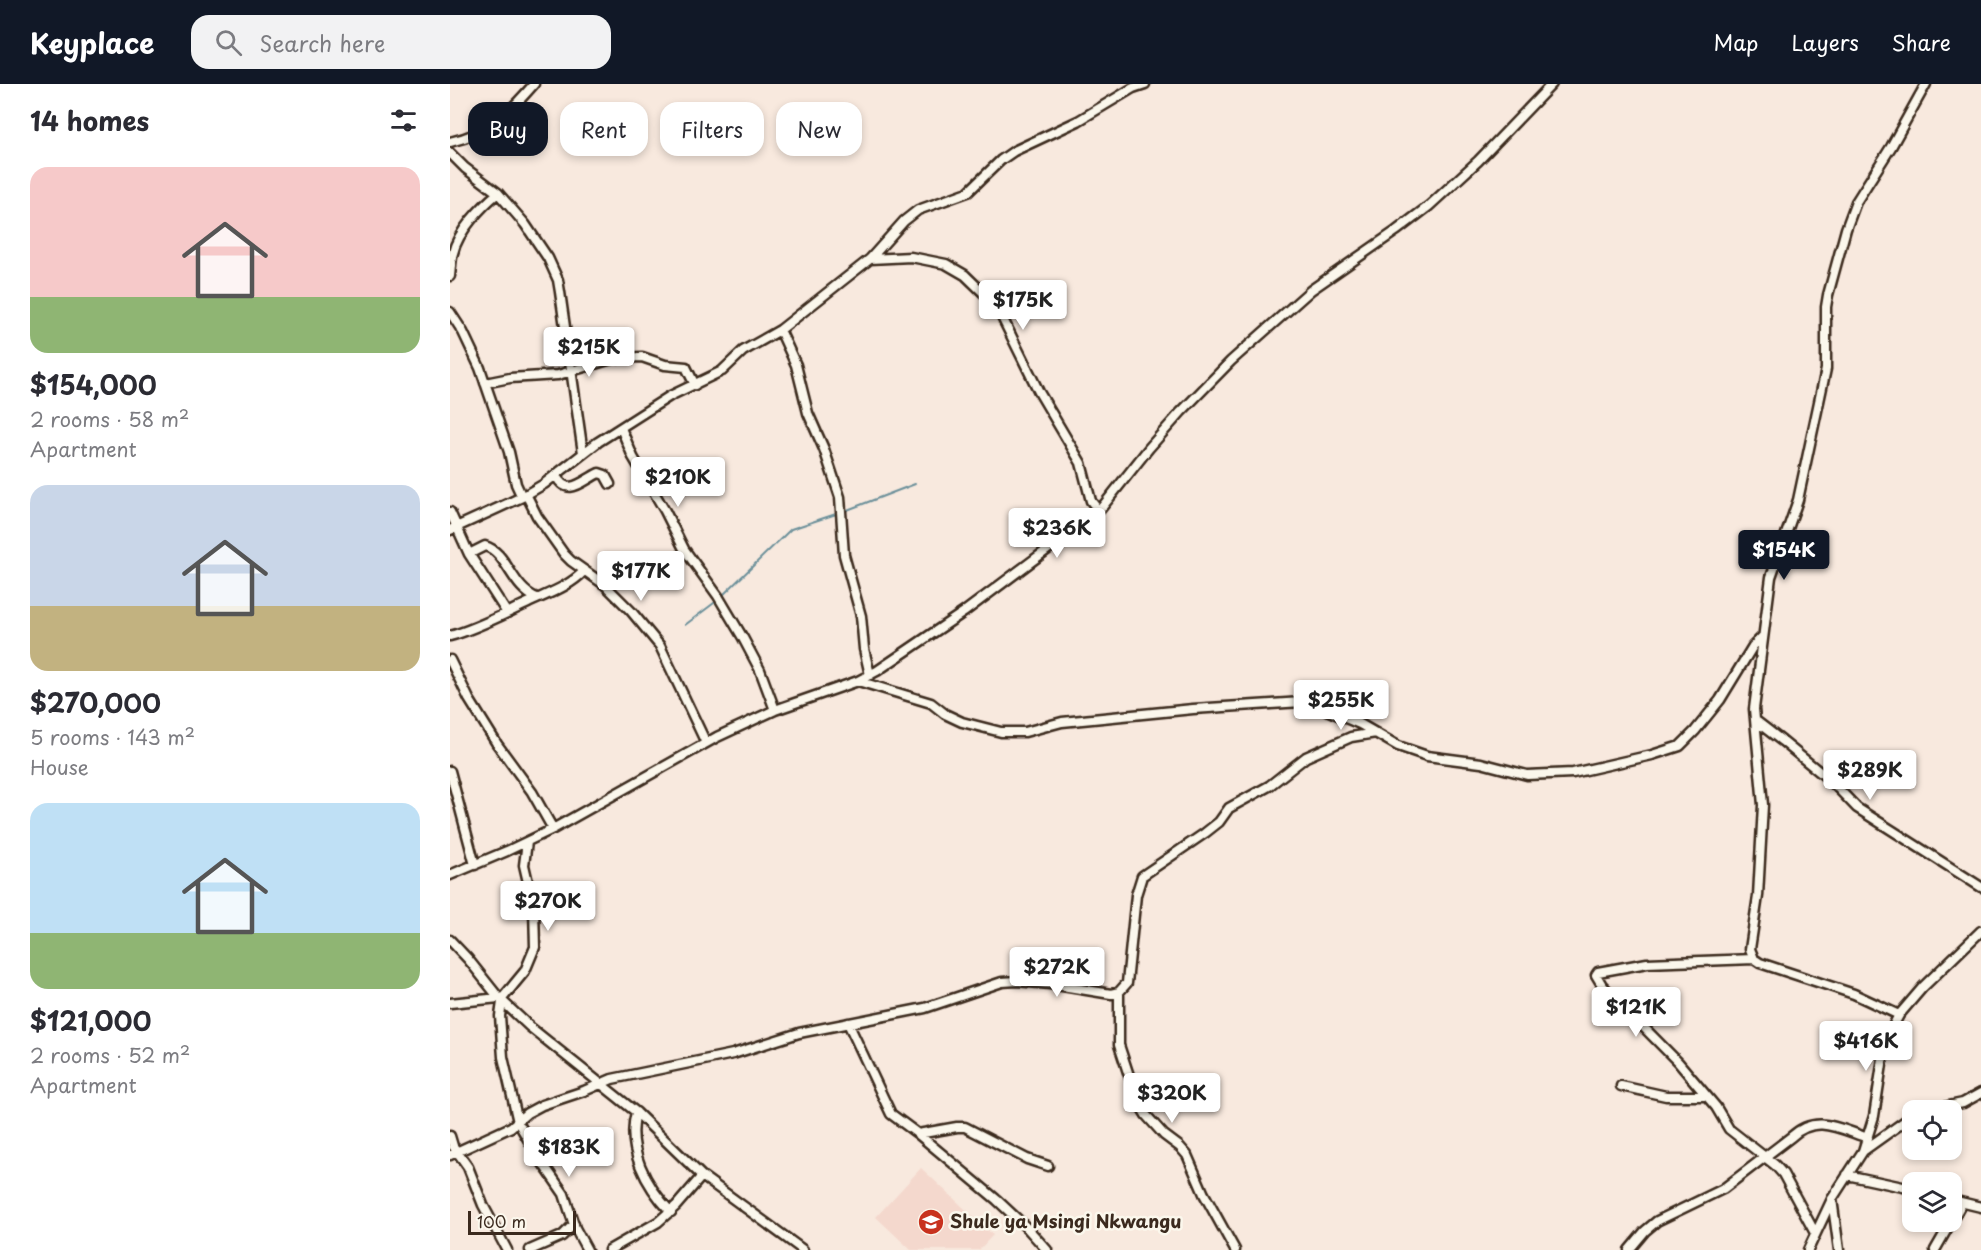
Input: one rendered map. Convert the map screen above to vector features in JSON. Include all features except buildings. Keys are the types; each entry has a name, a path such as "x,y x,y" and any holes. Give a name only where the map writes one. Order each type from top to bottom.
{"street":[{"path":"450,142 472,136 496,123 511,111 534,84"},
{"path":"453,528 524,495 556,476 583,453 670,396 714,376 743,351 780,330 870,259 904,221 918,210 968,192 1006,155 1084,118 1133,88 1145,84"},
{"path":"450,875 553,829 706,742 775,710 870,675 964,612 1099,511 1155,441 1231,361 1311,290 1429,206 1478,161 1552,84"},
{"path":"1754,959 1750,942 1758,896 1763,805 1754,709 1771,577 1798,500 1826,369 1826,308 1840,247 1856,202 1891,147 1926,84"},
{"path":"450,153 465,168 498,193 536,238 554,268 560,292 583,453"},
{"path":"450,276 452,254 457,241 482,206 498,193"},
{"path":"870,259 911,256 946,264 964,275 996,305 1039,392 1080,463 1091,501 1099,511"},
{"path":"450,312 470,345 485,383 509,452 516,484 550,536 571,561 605,585 631,611 660,646 706,742"},
{"path":"780,330 796,365 808,413 824,449 840,497 844,555 861,616 864,649 870,675"},
{"path":"485,383 510,378 558,375 615,358 642,357 661,364 687,368 695,385"},
{"path":"621,428 633,457 665,511 684,549 718,596 760,670 775,710"},
{"path":"556,476 566,487 573,486 598,473 605,475 610,484"},
{"path":"450,512 453,528 507,613"},
{"path":"469,554 486,546 491,548 520,587 537,598"},
{"path":"450,636 479,626 571,583 584,571"},
{"path":"858,681 931,703 945,714 962,722 1001,732 1024,732 1062,722 1122,716 1302,702 1312,704 1376,733 1398,746 1427,756 1481,763 1538,776 1573,773 1652,755 1680,746 1720,700 1753,646 1763,636"},
{"path":"450,660 469,699 497,744 532,792 553,829"},
{"path":"1755,721 1832,782 1857,808 1981,887"},
{"path":"454,1154 503,1131 542,1105 622,1076 723,1056 799,1033 925,1008 1002,982 1050,984 1111,994 1119,992 1127,983 1136,895 1142,876 1219,822 1229,807 1269,786 1306,757 1351,737 1376,733"},
{"path":"450,771 474,865"},
{"path":"527,842 524,865 534,909 534,947 525,971 501,1000 502,1057 518,1122 568,1201 574,1224 587,1250"},
{"path":"1808,1250 1832,1199 1863,1151 1874,1116 1882,1058 1891,1030 1899,1015 1923,987 1981,931"},
{"path":"450,940 501,1000 530,1027 636,1112 702,1176 803,1250"},
{"path":"1815,1233 1783,1174 1729,1129 1716,1107 1678,1062 1602,985 1596,975 1598,972 1647,963 1754,959 1768,966 1854,994 1899,1015"},
{"path":"1119,992 1119,1045 1137,1100 1152,1122 1187,1155 1204,1194 1235,1250"},
{"path":"450,1003 501,1000"},
{"path":"848,1023 871,1076 891,1114 918,1134 1020,1222 1047,1250"},
{"path":"1621,1086 1666,1096 1706,1096"},
{"path":"1962,1103 1981,1093"},
{"path":"636,1112 633,1139 636,1154 653,1191 671,1212"},
{"path":"1863,1151 1902,1123"},
{"path":"1629,1250 1657,1221 1723,1189 1801,1127 1812,1124 1830,1125 1868,1138"},
{"path":"918,1134 965,1127 1027,1159 1048,1166"},
{"path":"450,1136 454,1154 468,1167 483,1205 507,1250"},
{"path":"1847,1175 1902,1187"},
{"path":"609,1250 653,1226 671,1212 702,1176"},
{"path":"1832,1199 1839,1250"},
{"path":"1962,1203 1981,1207"},
{"path":"530,1250 562,1236 574,1224"},
{"path":"1935,1250 1945,1232"}],"shaded area":[{"path":"921,1168 993,1235 979,1250 911,1250 876,1217"}],"waterway":[{"path":"722,596 791,529 915,484"},
{"path":"685,625 718,600"}],"place":[{"name":"Shule ya Msingi Nkwangu","path":"931,1222"}]}
